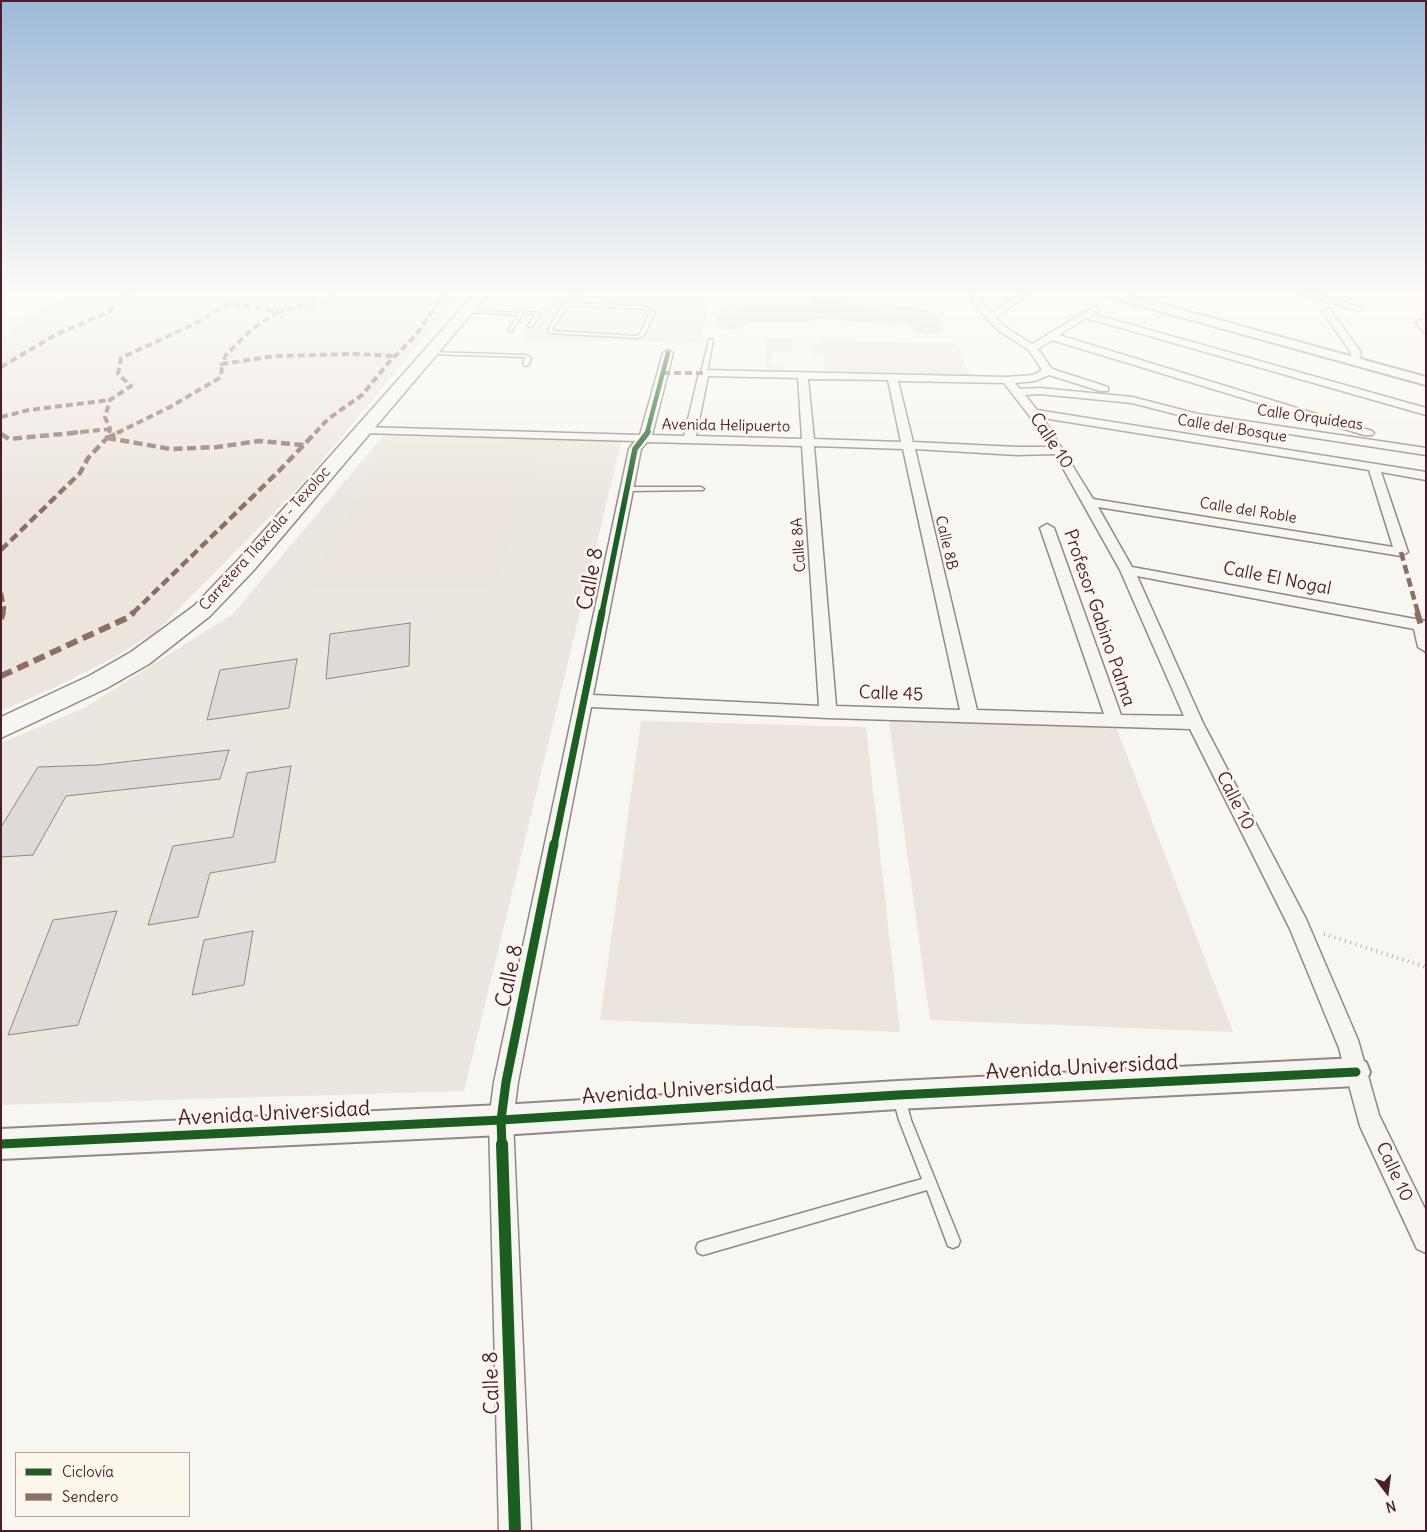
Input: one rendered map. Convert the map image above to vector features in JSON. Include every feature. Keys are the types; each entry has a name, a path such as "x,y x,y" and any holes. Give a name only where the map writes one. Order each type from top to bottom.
{"main road":[{"name":"Carretera Tlaxcala - Texoloc","path":"1,728 98,682 140,658 184,626 246,565 418,364"},
{"path":"1365,364 1426,381"}],"street":[{"name":"Calle 8","path":"515,1531 501,1120 506,1082 635,449 648,432 665,364"},
{"path":"689,440 704,372 892,376 1012,386 1048,371 1046,364"},
{"path":"1144,364 1411,448"},
{"path":"1259,364 1426,412"},
{"name":"Calle Orquídeas","path":"1048,371 1123,394 1132,400"},
{"name":"Calle 8A","path":"803,375 828,712"},
{"name":"Calle 8B","path":"892,376 970,717"},
{"path":"1071,394 1083,383"},
{"name":"Calle Orquídeas","path":"1012,386 1132,400 1198,417 1411,448 1426,452"},
{"name":"Calle 10","path":"1012,386 1060,450 1127,570 1195,723 1299,926 1342,1025 1368,1118 1426,1240"},
{"name":"Calle del Bosque","path":"1034,413 1426,476"},
{"path":"1337,424 1340,438"},
{"name":"Avenida Helipuerto","path":"362,430 1017,451 1060,450"},
{"name":"Calle del Roble","path":"1089,502 1401,552 1374,468"},
{"name":"Profesor Gabino Palma","path":"1047,528 1116,721"},
{"name":"Calle El Nogal","path":"1127,570 1421,625 1426,647"},
{"name":"Calle 45","path":"585,701 828,712 1195,723"},
{"name":"Avenida Universidad","path":"1,1144 501,1120 898,1095 1356,1072"}],"lane":[{"path":"704,372 706,364"},
{"path":"627,489 701,489"},
{"path":"898,1095 905,1120 953,1241"},
{"path":"703,1248 930,1183"}],"path":[{"path":"1299,926 1426,966"}],"shaded area":[{"path":"1,364 402,364 301,485 158,630 115,657 1,711"},
{"path":"765,364 781,365 781,369 765,368"},
{"path":"824,364 966,364 970,375 824,370"},
{"path":"383,436 622,439 464,1091 1,1105 1,743 84,708 233,614"},
{"path":"390,442 539,449 493,589 307,587"},
{"path":"641,721 866,727 900,1032 600,1020"},
{"path":"889,721 1116,727 1233,1032 930,1020"}],"building":[{"path":"410,623 409,666 326,679 330,634"},
{"path":"297,659 289,708 207,720 220,670"},
{"path":"229,750 220,779 66,796 33,855 1,857 1,827 38,767 97,765"},
{"path":"291,766 275,862 210,873 198,917 148,925 173,846 233,837 247,773"},
{"path":"117,911 78,1025 8,1035 53,920"},
{"path":"253,931 244,985 192,995 204,940"}],"marked path":[{"path":"1,367 5,364"},
{"path":"1,550 80,473 88,458 107,438 110,429 105,417 110,400 131,386 118,374 120,364"},
{"path":"107,438 170,407 221,377 222,364"},
{"path":"1,676 129,617 279,471 328,419 362,395 387,364"},
{"path":"663,373 704,373"},
{"path":"1,417 29,410 110,400"},
{"path":"1,434 9,439 110,429"},
{"path":"107,438 171,449 217,447 259,441 304,445"},
{"path":"1401,552 1421,625"},
{"path":"1,593 4,608 1,619"}],"cycle path":[{"path":"515,1531 501,1120 506,1082 635,449 648,432 665,364"},
{"path":"1,1144 501,1120 898,1095 1356,1072"}]}
